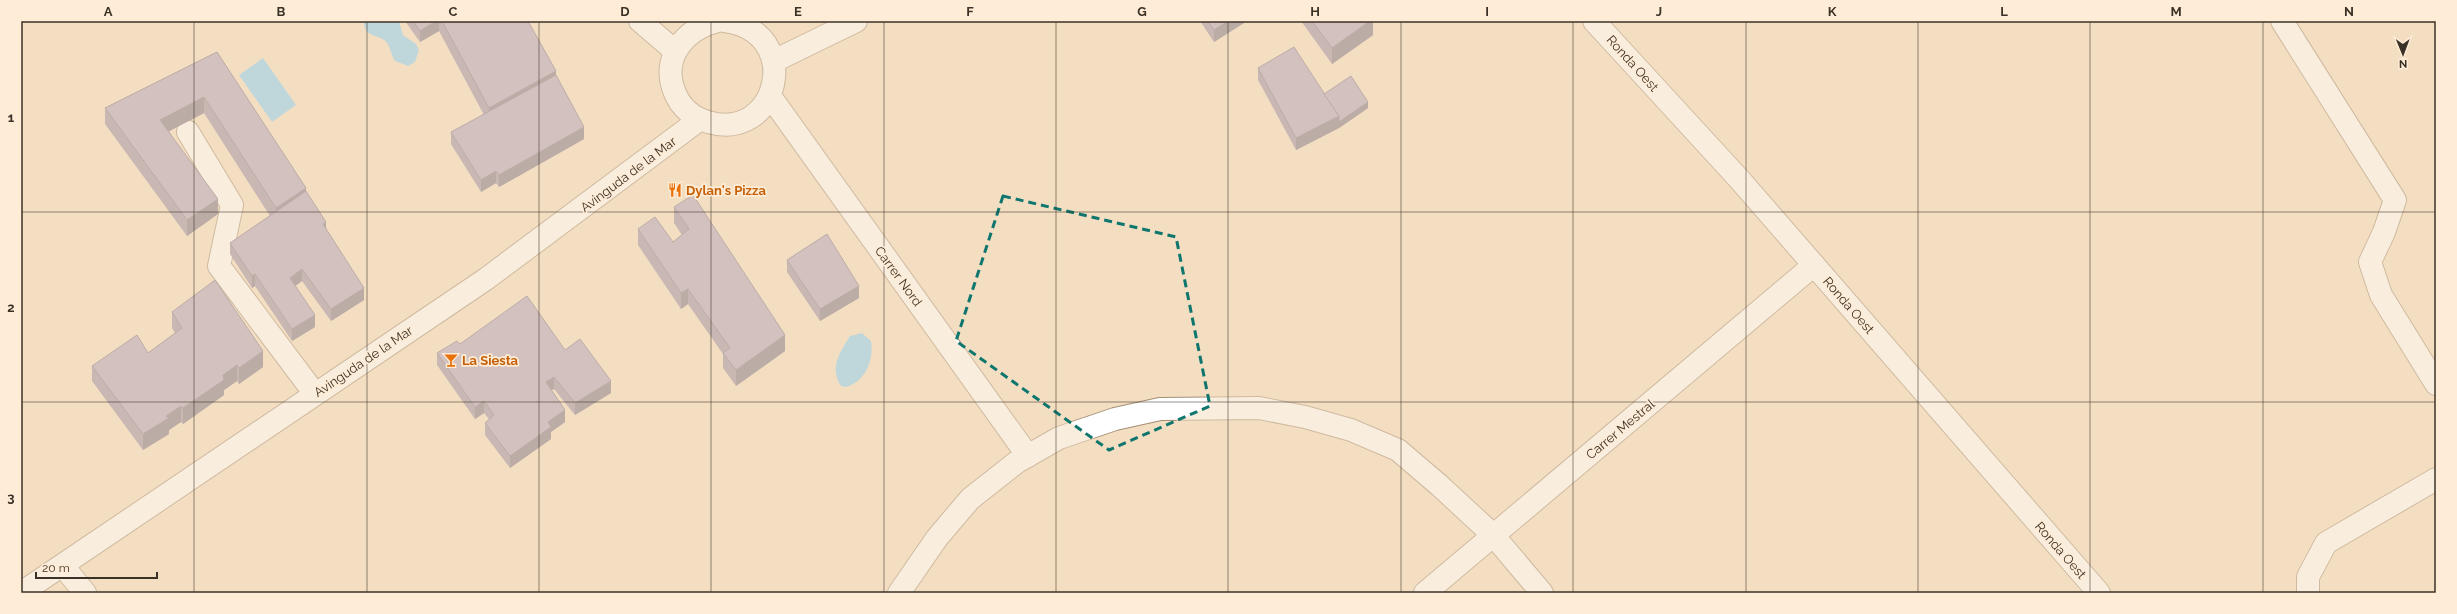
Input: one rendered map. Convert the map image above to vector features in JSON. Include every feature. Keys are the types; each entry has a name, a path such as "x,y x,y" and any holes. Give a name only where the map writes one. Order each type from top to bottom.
{"street":[{"path":"640,21 675,51"},
{"path":"718,21 703,25 686,36 675,51 670,72 674,93 684,108 699,120 716,125 735,124 752,116 770,96 775,79 774,60 767,44 754,31 738,23 725,21"},
{"path":"774,60 856,21"},
{"name":"Ronda Oest","path":"1594,21 1814,265 2099,593"},
{"path":"2282,21 2394,200 2384,232 2370,262 2382,295 2436,384"},
{"name":"Carrer Nord","path":"770,96 1028,456"},
{"name":"Avinguda de la Mar","path":"21,593 486,279 699,120"},
{"path":"188,132 232,205 219,266 315,394"},
{"name":"Carrer Mestral","path":"1426,593 1814,265"},
{"path":"899,593 937,538 970,500 1028,456 1059,438 1115,419 1160,409 1259,408 1305,417 1351,430 1398,450 1439,484 1493,535 1542,593"},
{"path":"2308,593 2308,577 2326,543 2436,479"},
{"path":"63,566 85,593"}],"highlighted area":[{"path":"1003,196 1176,237 1210,406 1109,450 956,341"}],"water":[{"path":"364,21 399,21 403,35 416,44 419,50 415,62 408,66 395,61 387,43 366,31"},
{"path":"263,58 296,105 272,122 239,75"},
{"path":"862,333 871,341 872,348 870,362 859,380 846,387 841,386 836,373 837,360 850,336"}],"building":[{"path":"413,21 436,21 420,31"},
{"path":"442,21 528,21 556,71 489,108"},
{"path":"1208,21 1228,21 1214,30"},
{"path":"1312,21 1370,21 1332,48"},
{"path":"1294,47 1339,116 1296,138 1258,68"},
{"path":"217,52 306,188 276,208 204,97 160,120 218,199 187,220 105,108"},
{"path":"556,75 584,127 499,175 496,171 481,180 451,132"},
{"path":"1351,76 1368,102 1339,122 1339,116 1324,94"},
{"path":"306,191 326,222 323,224 364,288 331,309 302,269 290,278 315,315 292,329 255,274 252,276 230,243"},
{"path":"693,195 785,335 736,370 723,353 730,348 688,289 681,293 638,229 655,217 673,242 689,229 674,207"},
{"path":"827,234 859,286 820,309 787,260"},
{"path":"215,280 263,351 239,368 237,365 223,375 224,380 183,408 181,406 166,416 169,418 143,434 92,366 137,335 148,353 182,328 172,312"},
{"path":"527,296 565,350 580,339 611,381 575,403 554,377 546,382 565,410 548,422 551,427 510,456 485,423 494,415 484,401 475,407 437,353 457,341 460,344"}],"place":[{"name":"Dylan's Pizza","path":"675,190"},
{"name":"La Siesta","path":"451,360"}]}
